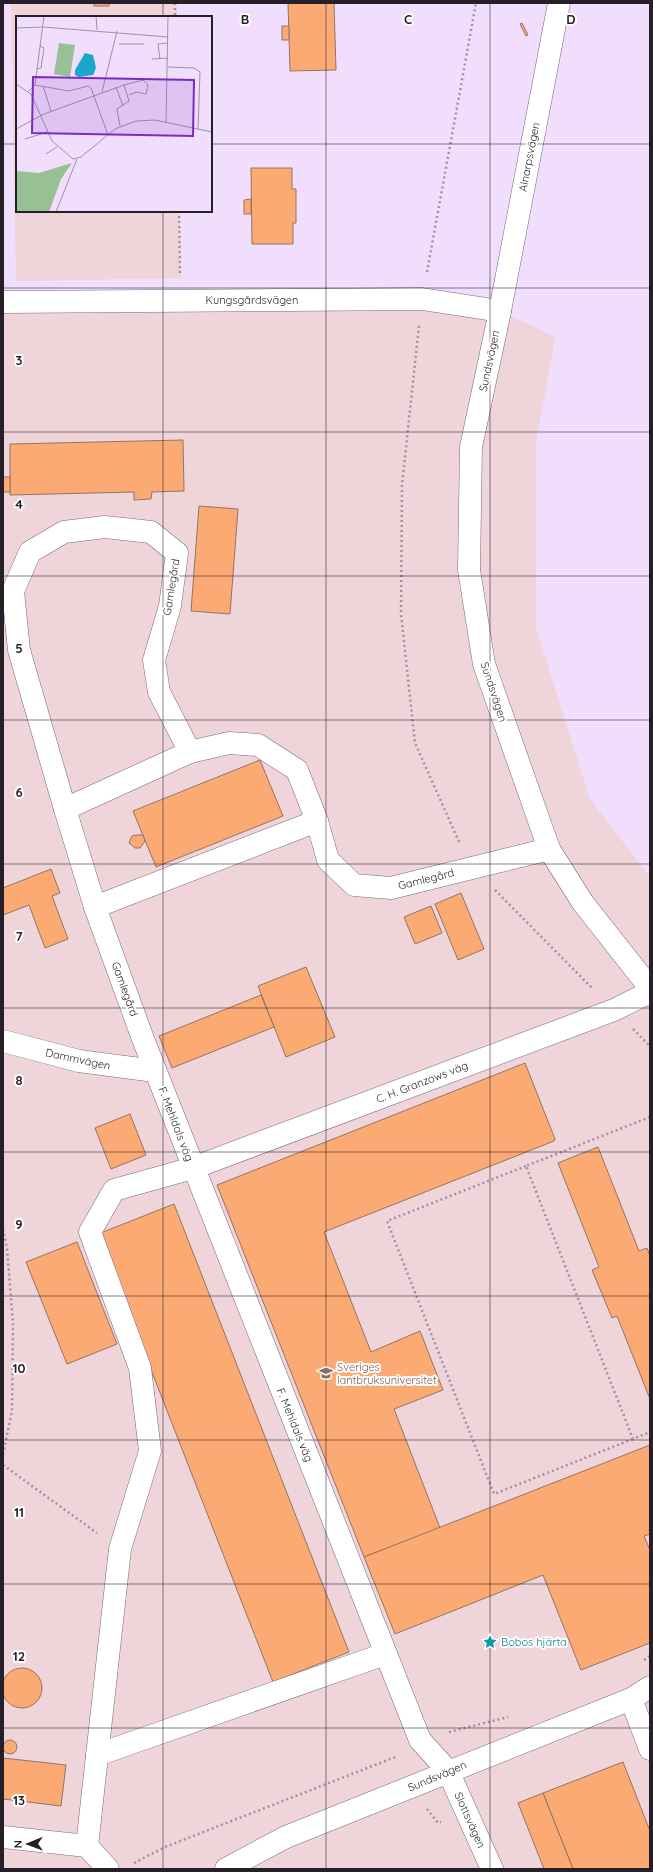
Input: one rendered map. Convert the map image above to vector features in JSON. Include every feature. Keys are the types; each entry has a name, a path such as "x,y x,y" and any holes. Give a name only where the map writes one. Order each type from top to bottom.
{"street":[{"name":"Alnarpsvägen","path":"500,311 559,3"},
{"name":"Kungsgårdsvägen","path":"3,302 422,299 500,311"},
{"name":"Sundsvägen","path":"500,311 471,447 470,570 484,664 548,849 582,903 650,988"},
{"name":"Gamlegård","path":"155,1071 95,907 19,650 13,591 30,552 64,532 105,527 151,532 176,554 170,606 154,660 159,692 190,752"},
{"name":"Gamlegård","path":"65,809 190,752 229,743 258,745 297,770 317,821 328,860 354,885 391,888 548,849"},
{"path":"95,907 317,821"},
{"name":"C. H. Granzows väg","path":"87,1846 120,1549 150,1451 140,1368 90,1232 114,1190 193,1168 614,1010 650,992"},
{"name":"Dammvägen","path":"3,1041 79,1061 155,1071"},
{"name":"F. Mehldals väg","path":"155,1071 420,1740 448,1771"},
{"path":"97,1755 385,1654"},
{"name":"Sundsvägen","path":"226,1869 286,1837 410,1788 448,1771 632,1699 650,1687"},
{"path":"632,1699 650,1749"},
{"name":"Slottsvägen","path":"448,1771 492,1869"},
{"path":"3,1837 87,1846 108,1869"}],"path":[{"path":"175,3 175,16"},
{"path":"476,3 422,299 402,485 401,614 415,743 448,821 472,867 650,1046"},
{"path":"179,212 180,301"},
{"path":"650,1117 387,1220 494,1494 650,1432"},
{"path":"526,1166 633,1439"},
{"path":"3,1228 7,1248 13,1324 12,1412 3,1454"},
{"path":"3,1465 120,1549"},
{"path":"643,1660 650,1656"},
{"path":"130,1865 165,1847 394,1758 420,1740 512,1716"}],"shaded area":[{"path":"11,3 177,3 177,16 16,16 16,212 180,212 181,278 16,281"},
{"name":"Sveriges lantbruksuniversitet","path":"3,302 500,311 555,337 536,443 536,628 590,799 650,877 650,1869 3,1869"}],"building":[{"path":"94,3 109,3 109,6 94,6"},
{"path":"288,3 334,3 336,70 290,71"},
{"path":"522,23 528,35 526,36 520,24"},
{"path":"282,26 289,26 289,40 282,40"},
{"path":"251,168 292,168 292,189 296,189 296,223 293,223 293,244 252,244"},
{"path":"251,199 251,214 244,214 244,200"},
{"path":"183,440 184,491 152,492 151,499 134,500 134,492 10,495 10,444"},
{"path":"3,477 10,477 10,492 3,492"},
{"path":"199,506 238,509 230,614 191,611"},
{"path":"260,760 283,816 156,867 133,811"},
{"path":"143,835 145,841 140,848 135,848 129,843 132,836"},
{"path":"51,869 60,893 52,896 68,939 45,948 29,905 3,915 3,888"},
{"path":"461,893 484,949 458,960 435,904"},
{"path":"431,906 442,933 415,944 404,917"},
{"path":"306,967 335,1037 286,1057 258,986"},
{"path":"261,995 274,1027 172,1068 159,1036"},
{"path":"525,1063 555,1139 554,1141 324,1232 371,1352 420,1331 443,1390 394,1409 440,1528 364,1557 217,1185"},
{"path":"130,1114 146,1155 111,1169 95,1128"},
{"path":"598,1147 639,1251 647,1248 650,1256 650,1399 617,1316 612,1318 592,1270 599,1267 558,1163"},
{"path":"174,1204 349,1652 273,1682 98,1234"},
{"path":"77,1242 117,1344 67,1364 26,1262"},
{"path":"650,1445 650,1534 644,1536 650,1550 650,1643 581,1670 543,1575 395,1634 364,1557"},
{"path":"22,1668 30,1670 36,1674 40,1680 42,1688 40,1696 36,1702 30,1706 22,1708 14,1706 8,1702 4,1696 2,1688 4,1680 8,1674 14,1670"},
{"path":"10,1740 15,1742 17,1747 15,1752 10,1754 5,1752 3,1747 5,1742"},
{"path":"3,1758 66,1765 61,1806 3,1799"},
{"path":"623,1762 650,1831 650,1869 573,1869 543,1793"},
{"path":"543,1793 573,1869 544,1869 518,1803"}],"place":[{"name":"Sveriges lantbruksuniversitet","path":"326,1373"},
{"name":"Bobos hjärta","path":"490,1642"}]}
